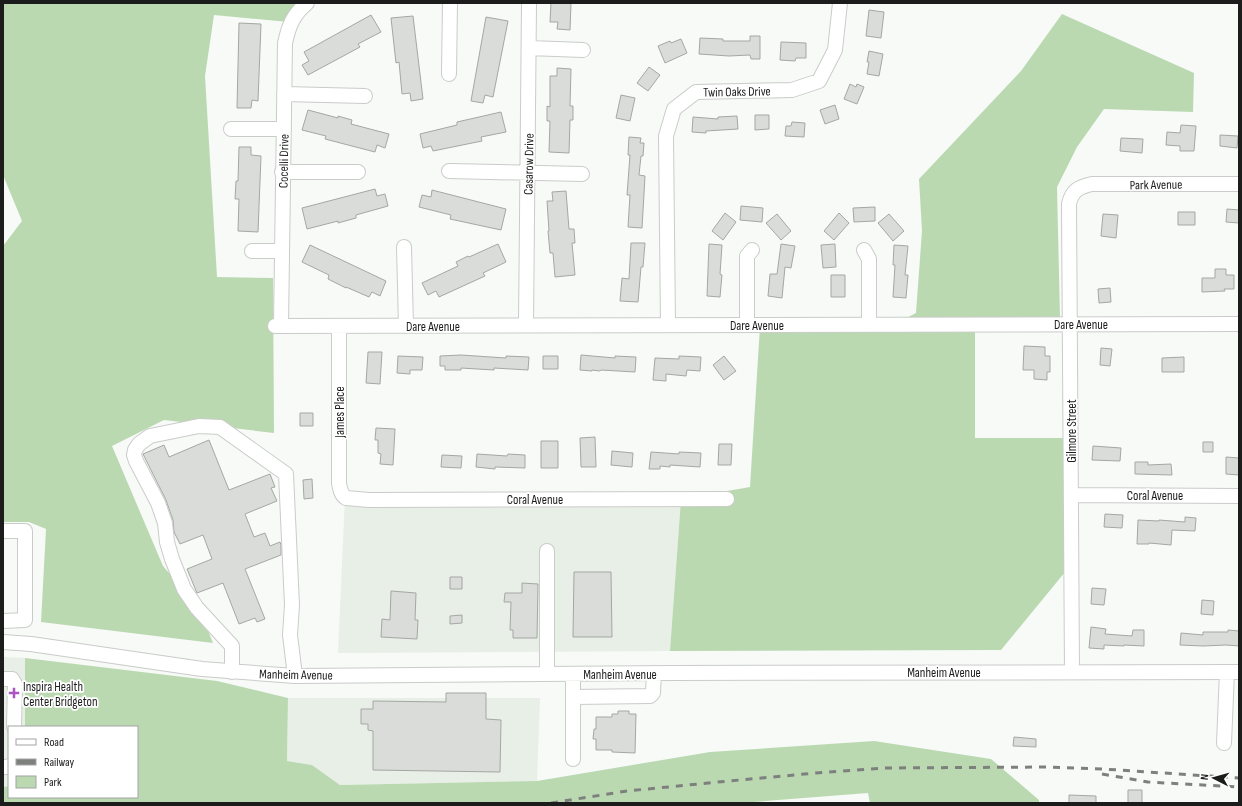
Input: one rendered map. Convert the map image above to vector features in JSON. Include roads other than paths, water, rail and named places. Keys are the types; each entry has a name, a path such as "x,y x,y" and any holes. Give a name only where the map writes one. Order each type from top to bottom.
{"street":[{"name":"Cocelli Drive","path":"278,326 282,251 285,43 289,27 298,11 307,3"},
{"path":"449,74 450,3"},
{"name":"Casarow Drive","path":"526,325 529,3"},
{"name":"Twin Oaks Drive","path":"668,325 666,136 674,109 696,92 792,90 819,81 835,50 840,3"},
{"path":"529,48 583,50"},
{"path":"284,94 365,96"},
{"path":"231,129 284,129"},
{"path":"282,172 358,172"},
{"path":"449,172 582,174"},
{"name":"Park Avenue","path":"1075,192 1083,186 1092,184 1239,184"},
{"name":"Gilmore Street","path":"1072,672 1069,204 1071,196 1075,192"},
{"path":"404,247 406,326"},
{"path":"747,325 747,256 752,250"},
{"path":"864,250 869,259 869,325"},
{"path":"252,251 282,251"},
{"name":"Dare Avenue","path":"278,326 1239,324"},
{"name":"James Place","path":"339,326 339,483 340,490 344,496"},
{"path":"232,672 232,646 197,608 184,589 172,559 167,542 165,523 158,503 136,461 134,455 135,450 139,444 150,436 199,426 220,427 286,474 292,605 290,635 295,676"},
{"name":"Coral Avenue","path":"1071,495 1239,496"},
{"name":"Coral Avenue","path":"344,496 346,498 369,500 727,499"},
{"path":"3,531 25,531 25,620 3,621"},
{"path":"547,551 547,674"},
{"name":"Manheim Avenue","path":"3,642 31,644 161,664 232,672 295,676 654,673 1233,672"},
{"path":"1224,743 1233,672"},
{"path":"572,697 650,696 653,693 654,673"},
{"path":"573,674 573,758"},
{"path":"3,679 12,679 15,684 14,726"}],"railway":[{"path":"551,803 627,791 885,768 1046,767 1103,769 1239,778"},
{"path":"1102,774 1148,782 1239,787"}],"place":[{"name":"Inspira Health Center Bridgeton","path":"14,693"}]}
